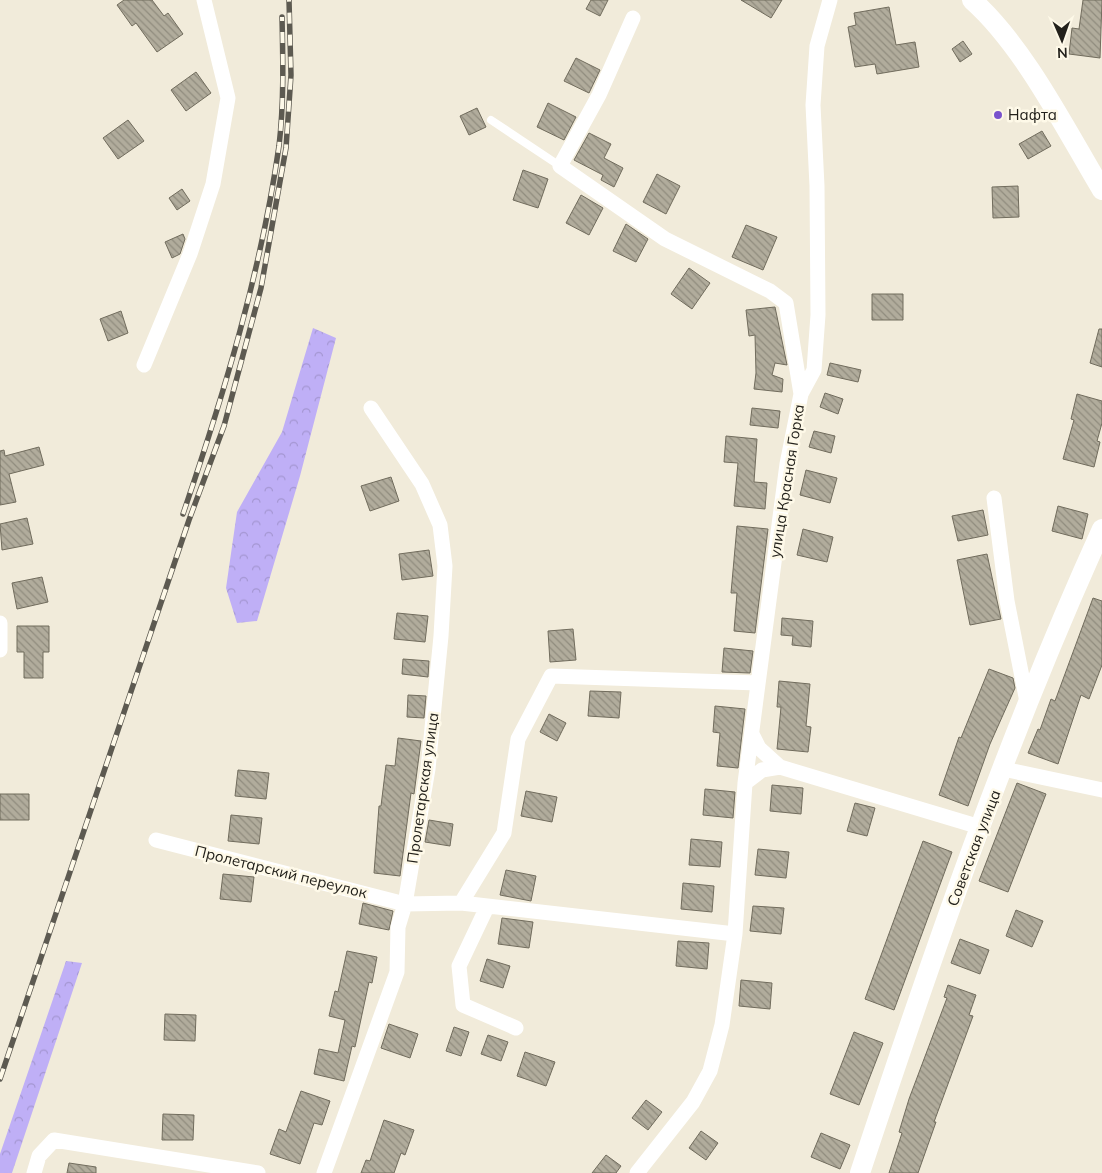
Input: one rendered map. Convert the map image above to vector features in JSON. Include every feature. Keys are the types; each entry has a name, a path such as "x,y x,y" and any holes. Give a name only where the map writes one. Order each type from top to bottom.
{"main road":[{"path":"972,0 988,14 1036,79 1102,190"},
{"name":"Советская улица","path":"860,1173 910,1022 980,827 1004,770 1027,702 1102,529"}],"street":[{"path":"144,365 190,254 213,184 228,98 204,0"},
{"name":"улица Красная Горка","path":"735,934 745,783 787,464 802,394 814,370 818,324 817,186 813,105 817,46 830,0"},
{"path":"633,18 599,95 560,166 665,239 770,291 786,303 802,394"},
{"name":"Пролетарская улица","path":"324,1173 397,972 398,927 405,904 428,769 441,636 445,566 440,525 422,484 371,408"},
{"path":"994,498 1007,601 1027,702"},
{"path":"0,623 0,650"},
{"path":"462,903 504,833 518,739 551,676 758,683"},
{"path":"752,734 760,748 780,767"},
{"path":"745,783 762,770 780,767 980,827"},
{"path":"1004,770 1102,790"},
{"name":"Пролетарский переулок","path":"156,840 405,904 462,903 735,934"},
{"path":"487,907 459,966 463,1005 516,1028"},
{"path":"637,1173 693,1102 710,1071 722,1025 735,934"},
{"path":"34,1173 39,1156 54,1140 258,1173"}],"lane":[{"path":"491,120 560,166"}],"green space":[{"path":"313,328 336,338 300,476 257,621 237,623 226,588 237,512 282,432"},
{"path":"66,961 82,963 12,1173 0,1173 0,1154"}],"building":[{"path":"124,0 152,0 164,16 168,13 183,34 157,52 136,23 132,26 117,5"},
{"path":"591,0 608,0 600,16 586,9"},
{"path":"741,0 782,0 771,18"},
{"path":"1083,0 1102,0 1100,58 1069,54 1072,28 1079,29"},
{"path":"889,7 896,45 915,42 919,67 877,74 875,64 855,67 848,27 856,25 854,13"},
{"path":"963,41 972,54 960,62 952,49"},
{"path":"576,58 600,70 589,93 564,81"},
{"path":"196,72 211,93 186,111 171,90"},
{"path":"548,103 576,117 564,140 537,127"},
{"path":"477,108 486,127 469,135 460,116"},
{"path":"128,120 144,141 118,159 103,138"},
{"path":"1042,131 1051,146 1028,159 1019,144"},
{"path":"589,133 611,144 604,158 623,168 614,187 601,180 603,175 574,160"},
{"path":"523,170 548,179 538,208 513,200"},
{"path":"657,174 680,186 666,214 643,202"},
{"path":"1018,186 1019,217 993,218 992,187"},
{"path":"182,189 190,201 177,210 169,198"},
{"path":"581,195 603,208 589,235 566,223"},
{"path":"626,224 648,239 636,262 613,251"},
{"path":"746,225 777,237 763,270 732,257"},
{"path":"183,234 185,239 180,254 172,258 165,242"},
{"path":"689,268 710,283 692,309 671,294"},
{"path":"872,294 903,294 903,320 872,320"},
{"path":"775,307 787,365 775,363 772,375 783,379 782,392 754,389 756,373 755,335 749,336 746,310"},
{"path":"121,311 128,333 108,341 100,319"},
{"path":"1099,329 1102,329 1102,367 1090,363"},
{"path":"830,363 861,370 858,382 827,375"},
{"path":"825,393 843,399 838,414 820,407"},
{"path":"1077,394 1102,401 1102,423 1097,441 1100,442 1094,467 1063,459 1074,420 1071,419"},
{"path":"752,408 780,411 778,428 750,425"},
{"path":"814,431 835,436 831,453 809,447"},
{"path":"726,436 757,439 754,482 767,483 765,509 734,506 738,463 724,462"},
{"path":"39,447 44,465 9,474 16,502 0,505 0,451 4,450 5,456"},
{"path":"806,470 837,478 830,503 800,495"},
{"path":"391,477 399,501 370,511 361,486"},
{"path":"1058,506 1088,514 1082,539 1052,531"},
{"path":"983,510 988,535 958,541 952,516"},
{"path":"27,518 33,544 2,550 0,524"},
{"path":"737,526 768,529 755,633 734,631 737,593 731,593"},
{"path":"803,529 833,537 827,562 797,555"},
{"path":"429,550 433,576 402,580 399,554"},
{"path":"987,554 1001,619 970,625 957,560"},
{"path":"42,577 48,602 17,609 12,583"},
{"path":"1093,598 1102,601 1102,665 1089,699 1081,695 1058,764 1028,753 1038,729 1040,730 1051,699 1055,701"},
{"path":"397,613 428,616 425,642 394,639"},
{"path":"782,618 813,621 811,647 792,645 793,636 781,635"},
{"path":"17,626 49,626 49,652 43,652 43,678 24,678 24,652 17,652"},
{"path":"573,629 576,660 550,662 548,631"},
{"path":"724,648 753,651 750,673 722,672"},
{"path":"403,659 429,661 428,677 402,674"},
{"path":"989,669 1013,678 1015,688 990,744 968,806 939,795 959,737 961,738"},
{"path":"779,681 810,684 806,726 811,727 808,752 777,749 781,707 777,707"},
{"path":"590,691 621,692 619,718 588,716"},
{"path":"408,695 426,696 424,718 407,717"},
{"path":"715,706 745,709 738,768 717,766 720,733 713,732"},
{"path":"549,714 566,723 557,741 540,732"},
{"path":"398,738 421,741 414,794 411,793 400,876 374,873 379,806 381,806 386,765 395,766"},
{"path":"238,770 269,773 266,799 235,796"},
{"path":"1017,783 1046,794 1008,892 979,881"},
{"path":"772,785 803,788 801,814 770,811"},
{"path":"705,789 735,792 733,818 703,815"},
{"path":"526,791 557,797 552,822 521,816"},
{"path":"0,794 29,794 29,820 0,820"},
{"path":"855,803 875,808 867,836 847,831"},
{"path":"231,815 262,818 259,844 228,841"},
{"path":"429,820 453,824 450,846 425,842"},
{"path":"691,839 722,842 720,867 689,865"},
{"path":"923,841 952,852 894,1010 865,999"},
{"path":"758,849 789,852 786,878 755,875"},
{"path":"506,870 536,876 531,901 500,895"},
{"path":"223,874 254,877 251,902 220,899"},
{"path":"683,883 714,886 712,912 681,909"},
{"path":"363,903 393,911 389,930 359,924"},
{"path":"753,906 784,908 781,934 750,931"},
{"path":"1016,910 1043,921 1032,947 1006,936"},
{"path":"502,918 533,922 529,948 498,944"},
{"path":"960,939 989,950 980,974 951,963"},
{"path":"678,941 709,943 707,969 676,966"},
{"path":"347,951 377,957 372,983 369,982 355,1047 352,1046 344,1081 314,1074 319,1049 338,1053 345,1020 329,1016 335,991 338,992"},
{"path":"487,959 510,966 503,988 480,981"},
{"path":"741,980 772,983 770,1009 739,1006"},
{"path":"948,985 976,995 969,1015 973,1016 934,1122 936,1122 918,1173 889,1173 902,1133 899,1132 909,1099 947,998 944,997"},
{"path":"165,1014 196,1015 195,1041 164,1040"},
{"path":"389,1024 418,1034 410,1058 381,1048"},
{"path":"454,1027 469,1032 461,1056 446,1051"},
{"path":"854,1032 883,1043 859,1105 830,1094"},
{"path":"488,1035 508,1042 501,1061 481,1054"},
{"path":"525,1052 555,1062 546,1086 517,1076"},
{"path":"301,1091 330,1101 322,1125 314,1123 300,1164 270,1154 279,1129 286,1132"},
{"path":"646,1100 662,1112 648,1130 632,1118"},
{"path":"163,1114 194,1115 193,1140 162,1140"},
{"path":"384,1120 414,1130 405,1155 401,1153 394,1173 361,1173 366,1160 370,1161"},
{"path":"701,1131 718,1143 706,1160 689,1148"},
{"path":"821,1133 850,1145 840,1169 811,1157"},
{"path":"606,1155 621,1166 616,1173 592,1173"},
{"path":"69,1163 96,1167 96,1173 67,1173"}],"railway":[{"path":"0,1079 189,520 224,426 261,288 286,148 291,75 289,0"},
{"path":"183,514 227,378 252,286 262,240 281,130 283,82 282,17"}],"place":[{"name":"Нафта","path":"998,115"}]}
